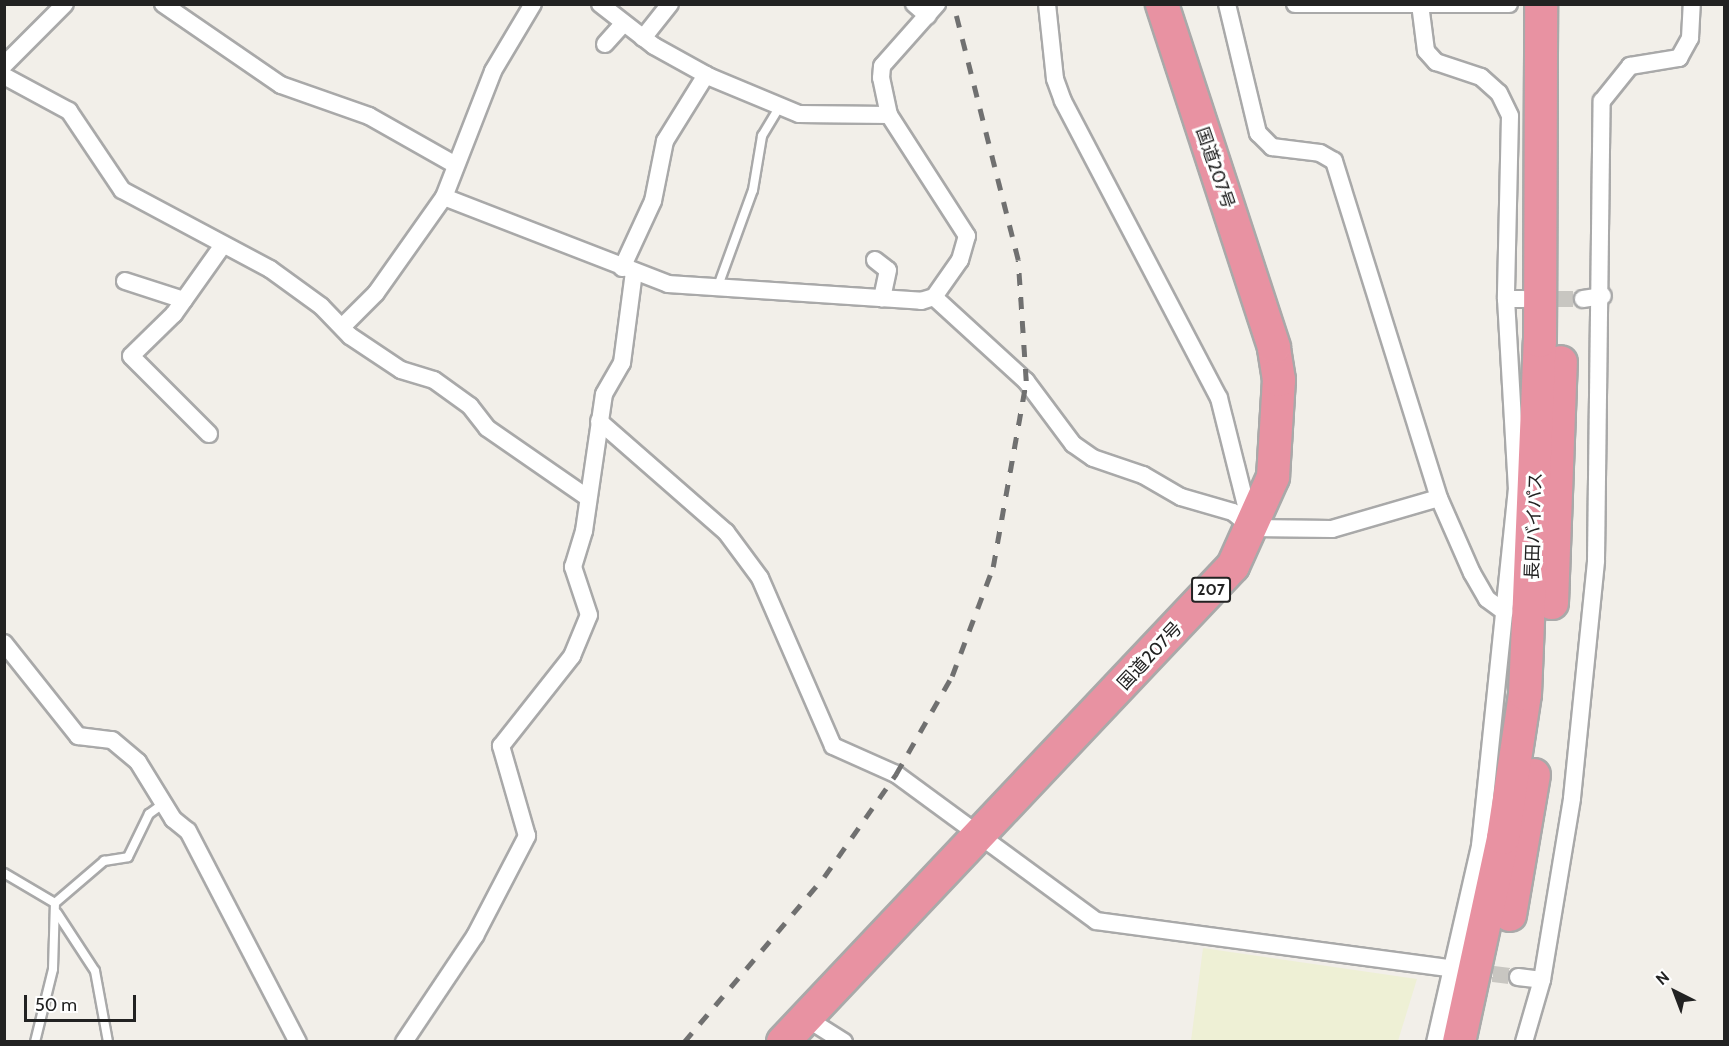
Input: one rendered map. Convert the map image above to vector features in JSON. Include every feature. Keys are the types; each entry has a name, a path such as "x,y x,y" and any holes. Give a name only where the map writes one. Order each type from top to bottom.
{"highway":[{"name":"国道207号","path":"783,1041 1233,566 1273,477 1278,443 1274,347 1162,4"},
{"name":"長田バイパス","path":"1459,1041 1503,838 1525,694 1540,341 1541,4"},
{"name":"長田バイパス","path":"1480,1041 1526,836 1553,587 1561,360 1562,4"}],"street":[{"path":"4,65 65,4"},
{"path":"163,4 281,85 369,116 454,164"},
{"path":"342,327 376,293 444,197 454,164 493,71 533,4"},
{"path":"600,4 643,38 706,75 799,114 889,114"},
{"path":"643,38 670,4"},
{"path":"914,4 932,10 882,66 889,114 967,236 960,260 934,297"},
{"path":"1047,4 1055,79 1062,101 1220,398 1252,528"},
{"path":"1227,4 1258,133 1272,147 1320,153 1334,161 1439,498 1487,599 1505,612"},
{"path":"1295,4 1420,6 1509,4"},
{"path":"1524,1041 1542,980 1572,798 1596,560 1603,296 1602,102 1630,66 1679,58 1690,38 1692,4"},
{"path":"1420,6 1426,51 1436,62 1482,78 1499,93 1510,116 1506,299 1516,488 1480,846 1459,969 1435,1041"},
{"path":"605,44 624,23"},
{"path":"404,1041 475,936 527,836 501,746 572,656 589,615 573,567 588,498 604,394 622,363 628,270 652,201 665,141 706,75"},
{"path":"4,76 69,111 122,190 270,269 342,327 401,370 434,380 470,406 487,428 588,498"},
{"path":"444,197 668,284 882,298 934,297 1026,381 1074,444 1093,458 1143,475 1181,497 1233,512 1252,528 1332,529 1439,498"},
{"path":"209,434 131,356 184,300 223,245"},
{"path":"875,260 888,270 882,298"},
{"path":"125,281 184,300"},
{"path":"1583,299 1603,296"},
{"path":"1506,299 1523,299"},
{"path":"599,421 726,532 760,579 833,746 896,774 976,837 1052,883 1096,921 1459,969"},
{"path":"4,643 78,736 112,740 138,762 164,804 188,831 298,1041"},
{"path":"1518,977 1542,980"},
{"path":"806,1018 844,1041"}],"lane":[{"path":"718,286 753,190 762,136 780,106"},
{"path":"35,1041 49,998 56,908 104,861 128,857 149,814 164,804"},
{"path":"4,873 56,908 95,971 108,1041"}],"green space":[{"path":"1203,948 1417,979 1398,1041 1191,1041"}],"tunnel":[{"path":"1533,299 1583,299"},
{"path":"1469,971 1518,977"}],"railway":[{"path":"684,1042 824,877 896,774 952,676 993,567 1026,381 1018,260 953,4"}]}
